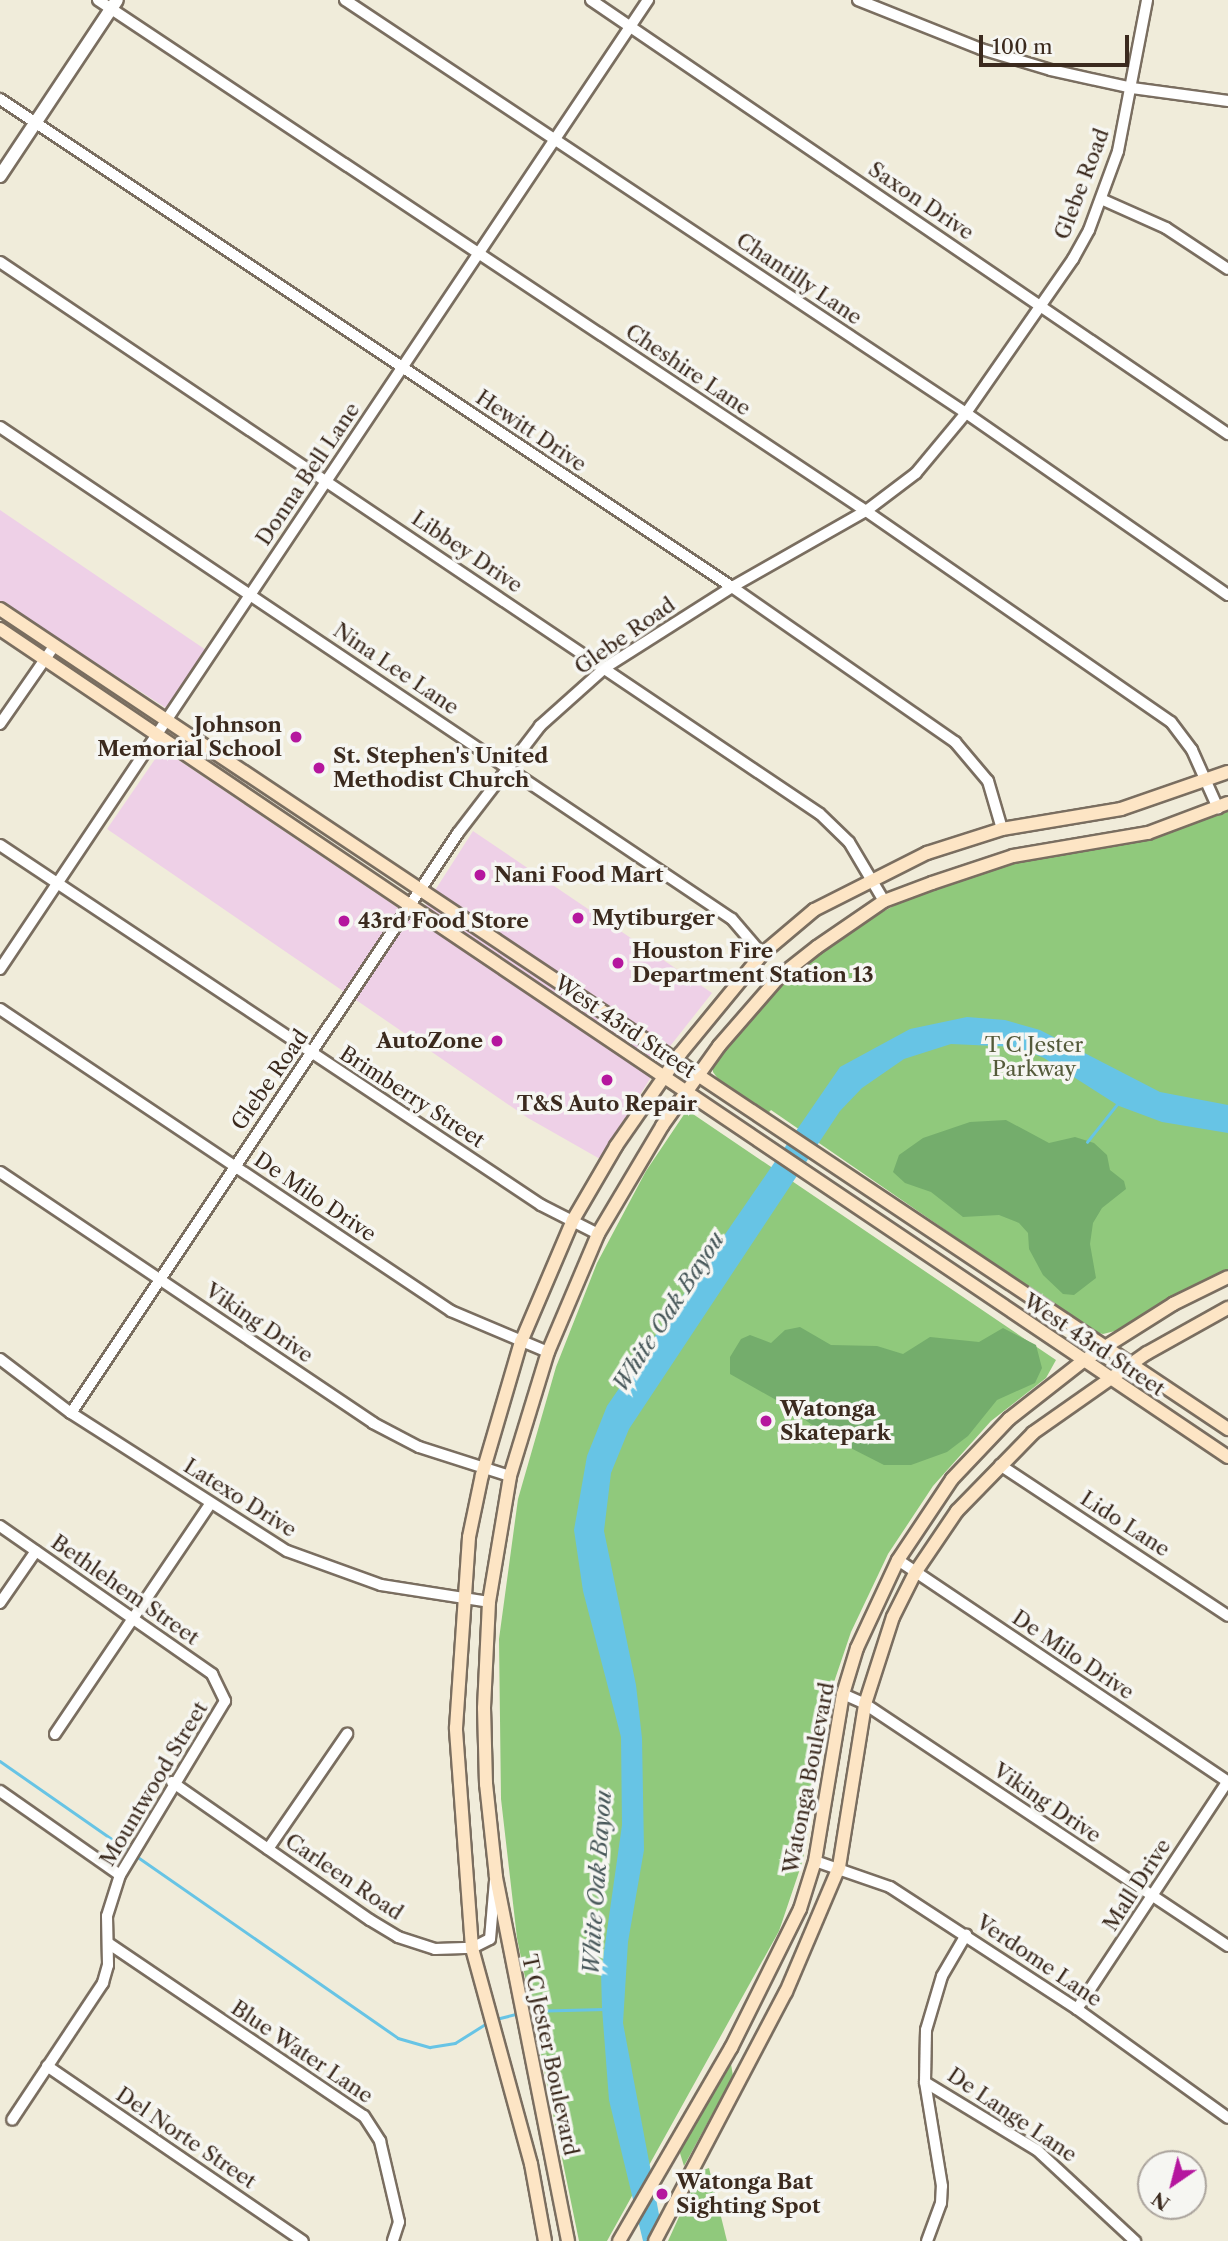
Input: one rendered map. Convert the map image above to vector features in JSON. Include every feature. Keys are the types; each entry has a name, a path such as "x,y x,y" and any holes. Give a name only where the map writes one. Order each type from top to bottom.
{"main road":[{"name":"West 43rd Street","path":"0,609 1228,1429"},
{"name":"West 43rd Street","path":"0,629 665,1076 756,1142 1228,1457"},
{"name":"T C Jester Boulevard","path":"545,2241 531,2164 472,1948 456,1728 469,1537 484,1469 521,1342 573,1220 675,1062 762,954 814,910 872,877 1002,829 1121,809 1208,783 1228,772"},
{"path":"285,819 295,805"},
{"name":"T C Jester Boulevard","path":"568,2241 496,1877 485,1771 489,1602 510,1476 548,1352 598,1234 697,1075 779,977 884,901 1013,856 1148,833 1223,805"},
{"path":"513,974 522,960"},
{"path":"578,1018 585,1000"},
{"path":"903,1239 917,1220"},
{"name":"Watonga Boulevard","path":"619,2241 730,2048 782,1951 815,1861 843,1694 857,1648 898,1560 960,1471 1009,1419 1105,1346 1228,1277"},
{"name":"Watonga Boulevard","path":"655,2241 786,1992 839,1867 865,1704 893,1617 915,1573 957,1511 1033,1433 1130,1363 1228,1308"},
{"path":"730,2048 750,2058"},
{"path":"531,2164 552,2161"}],"street":[{"name":"Cheshire Lane","path":"98,0 114,4 478,254 866,511 1171,722 1192,750 1208,783 1223,805"},
{"name":"Chantilly Lane","path":"345,0 966,413 1228,595"},
{"name":"Saxon Drive","path":"591,0 1228,434"},
{"name":"Donna Bell Lane","path":"0,969 648,0"},
{"path":"858,0 981,49 1132,88 1228,101"},
{"name":"Glebe Road","path":"71,1413 234,1166 506,766 540,726 606,667 732,587 866,511 916,473 966,413 1082,245 1118,151 1147,0"},
{"path":"0,176 114,4"},
{"name":"Hewitt Drive","path":"0,99 732,587 955,742 989,781 1002,829"},
{"path":"1101,199 1166,228 1228,269"},
{"name":"Libbey Drive","path":"0,262 606,667 837,827 872,877 884,901"},
{"name":"Nina Lee Lane","path":"0,427 732,919 762,954"},
{"path":"0,724 55,645"},
{"name":"Brimberry Street","path":"0,845 541,1205 598,1234"},
{"name":"De Milo Drive","path":"0,1009 451,1311 548,1352"},
{"name":"Viking Drive","path":"0,1172 373,1423 419,1447 510,1476"},
{"name":"Latexo Drive","path":"0,1359 71,1413 287,1551 381,1585 489,1602"},
{"name":"Lido Lane","path":"1000,1465 1228,1616"},
{"path":"55,1734 210,1504"},
{"name":"Bethlehem Street","path":"0,1526 212,1674 223,1689"},
{"path":"0,1603 36,1551"},
{"name":"De Milo Drive","path":"898,1560 1228,1782"},
{"name":"Mountwood Street","path":"12,2120 103,1983 108,1943 107,1916 120,1875 142,1840 172,1782 222,1709 223,1689"},
{"name":"Viking Drive","path":"843,1694 865,1704 1152,1898 1228,1946"},
{"path":"268,1849 347,1734"},
{"name":"Carleen Road","path":"172,1782 398,1937 435,1949 472,1948"},
{"name":"Mall Drive","path":"1077,2009 1228,1782"},
{"path":"0,1791 120,1875"},
{"name":"Verdome Lane","path":"815,1861 839,1867 890,1887 1077,2009 1228,2118"},
{"path":"472,1948 490,1939 496,1877"},
{"path":"927,2241 941,2203 942,2186 925,2082 926,2030 942,1976 966,1935"},
{"name":"Blue Water Lane","path":"108,1943 365,2116 380,2141 399,2222 393,2241"},
{"name":"Del Norte Street","path":"47,2066 303,2241"},
{"name":"De Lange Lane","path":"925,2082 1037,2150 1135,2241"}],"shaded area":[{"path":"0,510 206,650 166,708 0,601"},
{"path":"162,749 416,920 473,831 712,993 671,1045 600,1159 528,1118 107,829"}],"green space":[{"name":"T C Jester Parkway","path":"1228,808 1228,1271 1119,1330 1103,1334 1092,1331 771,1110 768,1113 721,1083 713,1072 713,1064 734,1035 791,976 862,923 901,902 1004,865 1142,840"},
{"path":"687,1110 1056,1360 1046,1378 991,1421 933,1486 888,1554 851,1632 831,1691 803,1860 779,1931 607,2241 579,2241 517,1938 501,1799 499,1639 518,1499 556,1367 597,1263 646,1171"},
{"path":"1006,1120 1049,1143 1075,1137 1094,1143 1107,1155 1110,1170 1124,1181 1126,1189 1102,1208 1093,1223 1090,1244 1096,1278 1074,1295 1063,1294 1043,1275 1029,1249 1028,1233 1019,1223 999,1215 963,1217 931,1192 905,1183 893,1172 899,1155 923,1138 970,1122"},
{"path":"800,1327 831,1345 877,1346 903,1354 930,1337 979,1342 1003,1328 1036,1345 1042,1368 1035,1383 997,1400 968,1436 947,1452 911,1465 884,1465 827,1436 785,1405 730,1374 730,1357 741,1339 750,1335 771,1343 785,1330"},
{"path":"731,2064 733,2076 684,2166 679,2150"},
{"path":"709,2168 727,2241 668,2241 700,2171"}],"water":[{"path":"967,1017 1005,1020 1040,1030 1160,1092 1228,1105 1228,1133 1162,1122 1119,1106 1044,1058 1017,1047 951,1044 904,1059 862,1088 840,1111 629,1429 611,1473 604,1531 636,1685 642,1738 644,1850 628,1942 623,2023 664,2241 643,2241 609,2100 602,2008 601,1973 622,1825 621,1737 583,1591 574,1530 587,1456 607,1406 840,1067 910,1029"}],"waterway":[{"path":"1087,1142 1118,1103"},
{"path":"0,1761 129,1851"},
{"path":"135,1855 398,2038 430,2047 455,2043 487,2023"},
{"path":"527,2011 604,2009"},
{"path":"496,2019 520,2013"}],"place":[{"name":"Johnson Memorial School","path":"296,737"},
{"name":"St. Stephen's United Methodist Church","path":"319,768"},
{"name":"Nani Food Mart","path":"480,875"},
{"name":"Mytiburger","path":"578,918"},
{"name":"43rd Food Store","path":"344,921"},
{"name":"Houston Fire Department Station 13","path":"618,963"},
{"name":"AutoZone","path":"497,1041"},
{"name":"T&S Auto Repair","path":"607,1080"},
{"name":"Watonga Skatepark","path":"766,1421"},
{"name":"Watonga Bat Sighting Spot","path":"662,2194"}],"water label":[{"name":"White Oak Bayou","path":"668,1312"},
{"name":"White Oak Bayou","path":"597,1883"}]}
